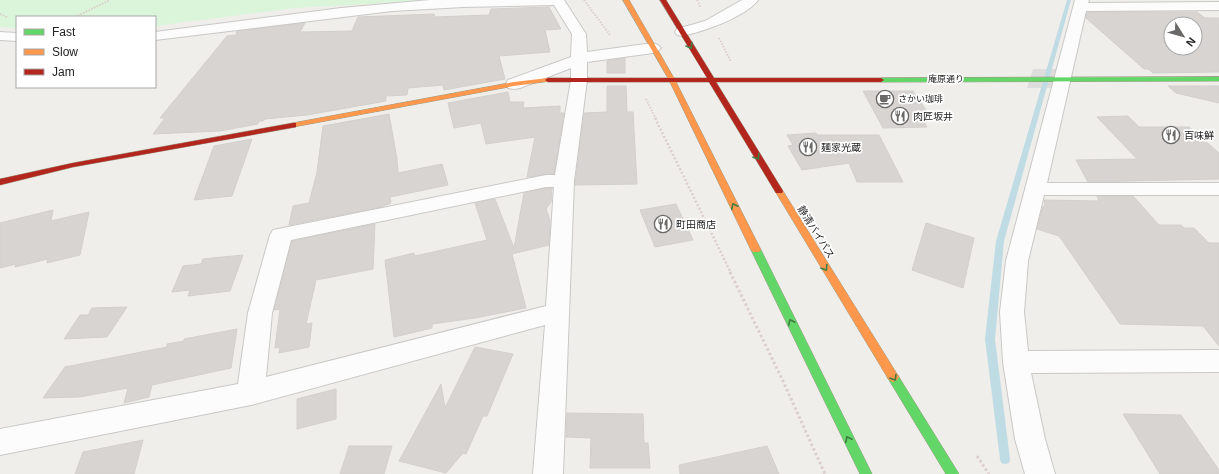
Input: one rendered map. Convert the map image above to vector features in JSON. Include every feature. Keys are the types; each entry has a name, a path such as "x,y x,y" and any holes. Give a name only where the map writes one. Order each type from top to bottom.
{"main road":[{"path":"626,0 672,80 866,474"},
{"name":"静清バイパス","path":"663,0 952,474"},
{"path":"666,0 672,15"},
{"path":"628,22 650,44"},
{"name":"庵原通り","path":"0,182 73,165 514,84 551,80 1219,79"}],"street":[{"path":"682,32 711,25 751,0"},
{"path":"156,36 287,18 370,9 468,2 558,1 579,34 579,80 564,181 548,474"},
{"path":"1040,474 1030,439 1016,362 1012,312 1017,261 1035,189 1058,79 1081,3 1219,6"},
{"path":"0,36 16,37"},
{"path":"514,84 579,59 650,44"},
{"path":"251,393 260,313 281,235 546,181 564,181"},
{"path":"1035,189 1219,189"},
{"path":"0,442 251,393 558,312"},
{"path":"1016,362 1219,361"}],"path":[{"path":"77,16 110,0"},
{"path":"584,0 616,43 627,50"},
{"path":"697,0 735,68 742,71 748,79"},
{"path":"637,80 782,379 824,474"},
{"path":"976,454 989,474"}],"green space":[{"path":"0,0 442,0 295,8 156,26 156,16 16,16 16,28 0,27"}],"pier":[{"path":"1033,69 1059,69 1052,88 1027,88"}],"building":[{"path":"549,7 561,29 545,30 550,52 499,56 505,79 444,90 443,85 408,88 407,95 386,96 386,101 307,115 265,119 263,121 259,121 258,124 220,131 153,134 165,118 160,118 227,36 236,35 237,31 305,23 300,32 352,31 358,17 434,14 435,17 489,15 491,9"},
{"path":"1087,12 1197,12 1202,16 1163,16 1163,56 1203,56 1203,16 1205,18 1219,18 1219,72 1153,73 1148,69 1144,69 1086,18"},
{"path":"625,58 625,73 607,73 607,61"},
{"path":"607,86 626,86 627,112 633,112 637,184 575,185 584,113 607,112"},
{"path":"1168,86 1219,86 1219,103 1176,93"},
{"path":"863,91 913,91 932,119 922,119 927,127 883,128"},
{"path":"508,92 510,102 524,102 523,108 560,106 560,113 564,113 554,174 527,177 535,137 486,144 481,123 454,128 448,103"},
{"path":"389,114 398,173 442,164 448,185 390,197 391,203 381,207 289,225 293,206 309,203 317,172 323,126"},
{"path":"1128,116 1139,127 1189,127 1219,153 1219,179 1088,182 1076,160 1137,159 1097,117"},
{"path":"816,133 817,135 879,135 903,182 857,182 849,163 802,170 788,146 793,145 787,135"},
{"path":"252,139 232,196 194,200 214,146"},
{"path":"552,188 551,202 546,209 550,220 549,245 512,254 526,308 475,318 432,324 432,328 394,337 385,260 414,253 415,256 487,240 475,203 495,199 514,248 524,193"},
{"path":"1097,196 1133,196 1159,225 1181,225 1184,228 1194,228 1209,243 1219,243 1219,346 1203,326 1120,324 1059,236 1037,229 1043,206 1045,206 1044,200 1099,201"},
{"path":"676,204 693,240 655,247 640,210"},
{"path":"53,210 51,221 89,212 80,255 47,263 48,259 15,267 16,264 0,268 0,223"},
{"path":"926,223 974,238 963,288 912,270"},
{"path":"375,224 373,269 316,280 306,324 312,323 309,347 279,353 280,347 275,348 280,309 274,310 292,241"},
{"path":"243,255 230,291 188,296 190,290 172,292 183,266 201,264 203,259"},
{"path":"127,307 107,337 64,339 80,315 88,315 92,308"},
{"path":"237,329 231,368 152,385 149,397 124,403 128,388 80,397 43,398 65,367 167,347 167,344 184,341 184,339"},
{"path":"475,347 513,354 487,416 483,416 466,454 463,453 446,473 399,461 441,384 445,408"},
{"path":"336,389 336,419 297,429 297,399"},
{"path":"567,413 643,414 644,443 648,443 650,468 590,468 591,438 566,437"},
{"path":"1123,414 1181,415 1219,470 1219,474 1160,474"},
{"path":"143,440 134,474 75,474 83,452"},
{"path":"349,446 392,446 384,474 340,474"},
{"path":"767,446 779,474 680,474 679,465"}],"waterway":[{"path":"1005,459 990,339 1000,241 1069,0"}],"traffic: fast":[{"path":"881,80 1219,79"},
{"path":"756,250 866,474"},
{"path":"893,377 953,474"}],"traffic: slow":[{"path":"626,0 672,80 756,250"},
{"path":"293,125 514,84 548,80"},
{"path":"779,191 893,377"}],"traffic: jam":[{"path":"663,0 779,191"},
{"path":"548,80 881,80"},
{"path":"0,182 73,165 293,125"}],"place":[{"name":"さかい珈琲","path":"885,99"},
{"name":"肉匠坂井","path":"900,116"},
{"name":"百味鮮","path":"1171,135"},
{"name":"麺家光蔵","path":"808,147"},
{"name":"町田商店","path":"663,224"}]}
